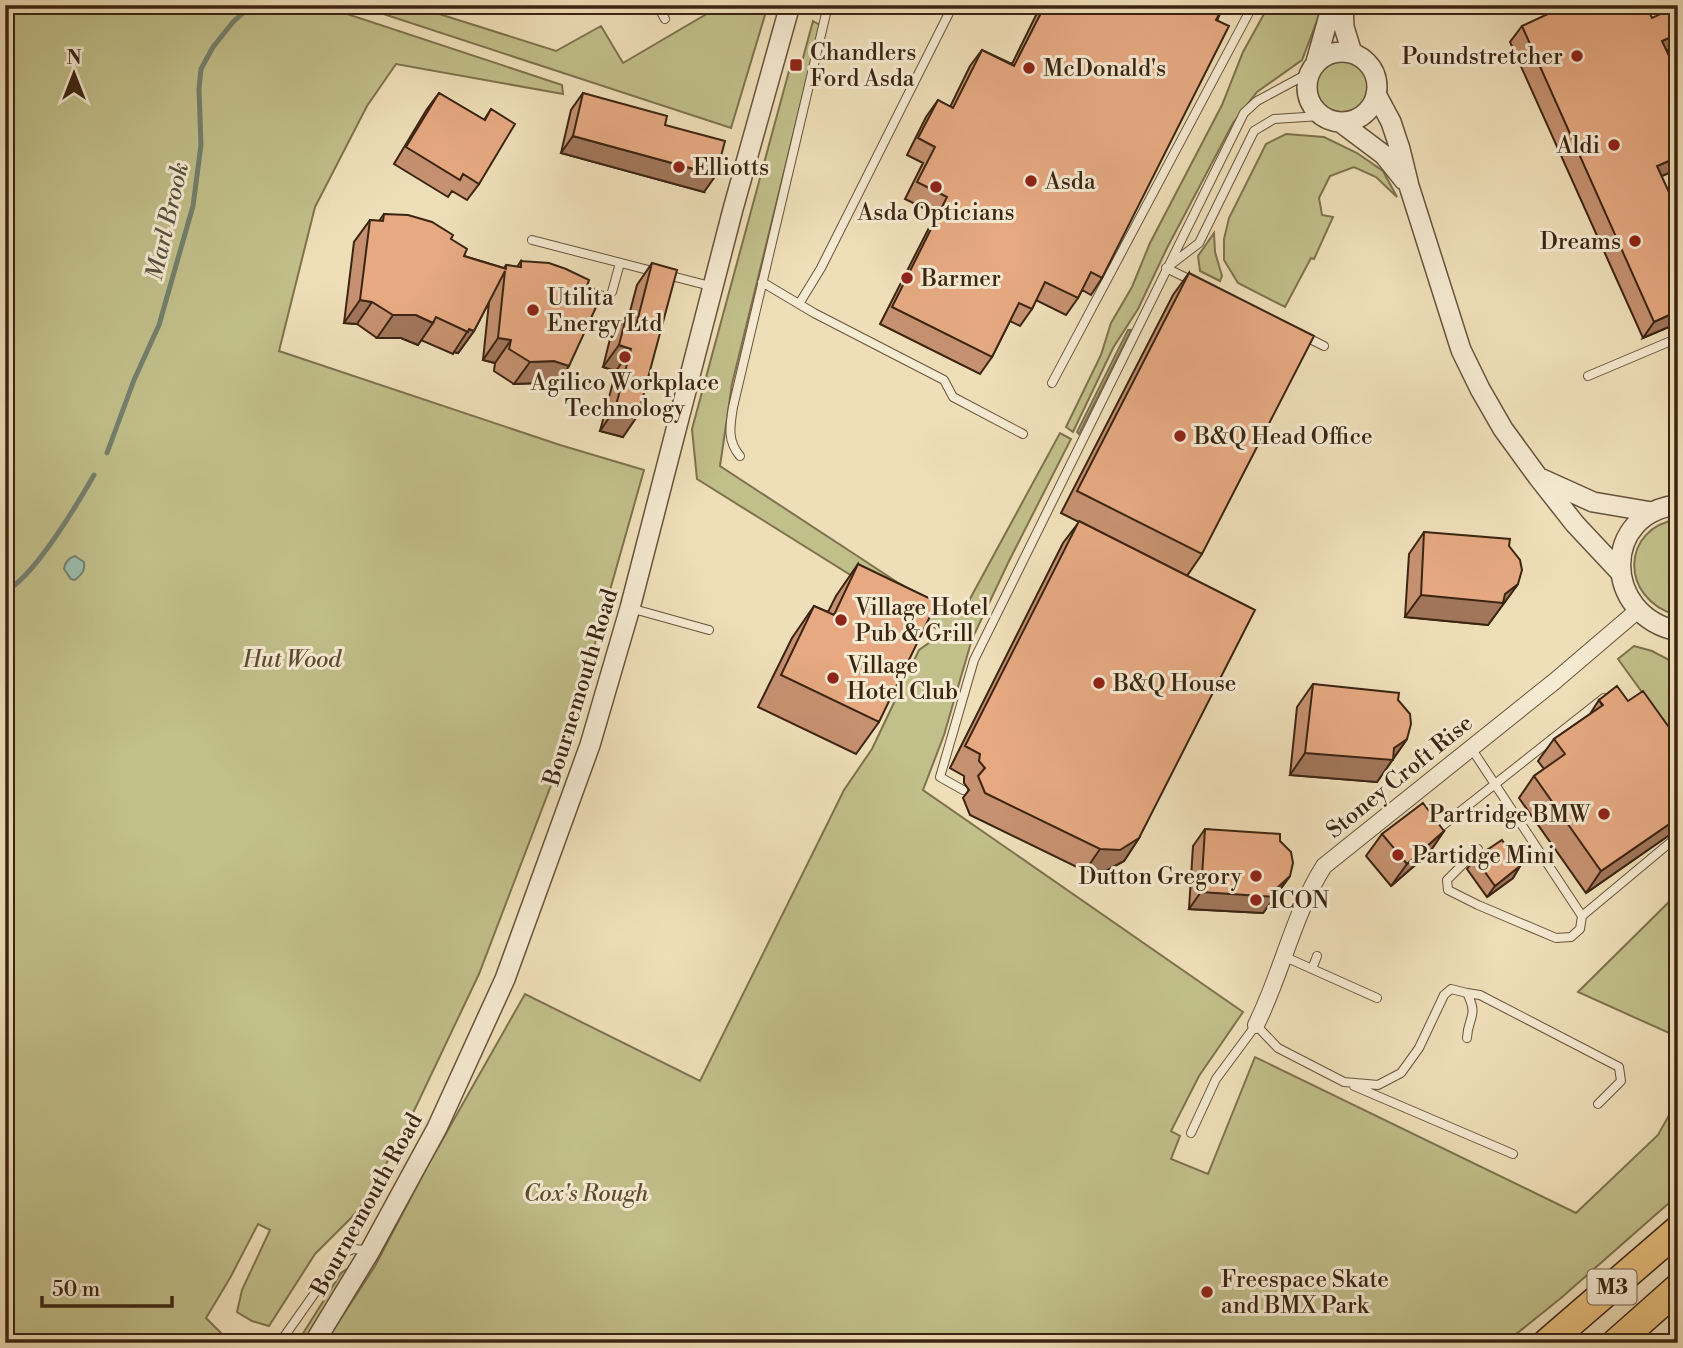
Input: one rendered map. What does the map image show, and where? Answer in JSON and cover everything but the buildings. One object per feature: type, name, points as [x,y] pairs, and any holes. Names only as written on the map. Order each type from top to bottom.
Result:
[{"type":"highway","name":"M3","points":[[1547,1343],[1678,1230]]},
{"type":"highway","name":"M3","points":[[1616,1343],[1678,1288]]},
{"type":"street","name":"Bournemouth Road","points":[[314,1343],[370,1251],[438,1128],[505,979],[590,746],[630,608],[733,209],[790,5]]},
{"type":"street","points":[[1332,5],[1306,85],[1307,96],[1312,107],[1321,116],[1340,122],[1384,155],[1409,186]]},
{"type":"street","points":[[1343,5],[1343,27],[1352,53]]},
{"type":"street","points":[[1312,68],[1332,52],[1352,53],[1369,64],[1377,84],[1372,106],[1352,121],[1340,122]]},
{"type":"street","points":[[1376,94],[1391,122],[1400,149],[1409,186],[1461,350],[1503,429],[1575,524],[1620,572]]},
{"type":"street","points":[[1538,477],[1593,502],[1669,506]]},
{"type":"street","points":[[1669,506],[1638,523],[1621,554],[1620,572],[1625,593],[1637,611],[1656,625],[1678,631]]},
{"type":"street","name":"Stoney Croft Rise","points":[[1256,1025],[1271,996],[1283,956],[1315,880],[1324,866],[1637,611]]},
{"type":"lane","points":[[657,5],[665,19]]},
{"type":"lane","points":[[740,456],[731,441],[730,427],[828,5]]},
{"type":"lane","points":[[799,304],[821,268],[953,5]]},
{"type":"lane","points":[[1052,383],[1253,5]]},
{"type":"lane","points":[[963,790],[940,777],[974,660],[1244,113],[1257,101],[1312,68]]},
{"type":"lane","points":[[1166,268],[1199,243],[1254,131],[1274,119],[1321,116]]},
{"type":"lane","points":[[532,240],[714,287]]},
{"type":"lane","points":[[612,292],[620,263]]},
{"type":"lane","points":[[1166,268],[1203,286]]},
{"type":"lane","points":[[762,282],[944,380],[953,397],[1023,434]]},
{"type":"lane","points":[[1300,334],[1324,346]]},
{"type":"lane","points":[[1588,376],[1678,338]]},
{"type":"lane","points":[[630,608],[709,630]]},
{"type":"lane","points":[[1431,835],[1608,695],[1618,693]]},
{"type":"lane","points":[[1471,748],[1582,916]]},
{"type":"lane","points":[[1478,849],[1447,880],[1448,890],[1556,938],[1571,937],[1580,929],[1582,916],[1678,836]]},
{"type":"lane","points":[[1283,956],[1377,998]]},
{"type":"lane","points":[[1312,969],[1317,957]]},
{"type":"lane","points":[[1345,1082],[1378,1085],[1401,1073],[1419,1048],[1444,995],[1451,989],[1480,995],[1619,1067],[1621,1081],[1598,1104]]},
{"type":"lane","points":[[1467,993],[1474,1016],[1467,1030],[1467,1038]]},
{"type":"lane","points":[[1191,1133],[1216,1079],[1256,1025],[1278,1048],[1345,1082],[1513,1154]]},
{"type":"lane","points":[[274,1343],[281,1341],[343,1253],[354,1249],[370,1251]]},
{"type":"green space","name":"Hut Wood","points":[[5,5],[320,5],[562,85],[563,94],[396,64],[367,106],[315,207],[279,351],[560,445],[644,470],[566,746],[479,974],[412,1115],[368,1198],[315,1254],[269,1326],[252,1321],[237,1312],[242,1290],[270,1230],[258,1224],[206,1318],[231,1343],[5,1343]]},
{"type":"green space","points":[[356,5],[411,5],[556,51],[601,26],[623,63],[722,5],[768,5],[731,128]]},
{"type":"green space","points":[[1269,5],[1323,5],[1302,60],[1257,92],[1233,123],[1138,309],[1113,348],[1073,432],[1066,427],[1101,355],[1111,323],[1132,287],[1150,243],[1222,105],[1243,52]]},
{"type":"green space","name":"Cox's Rough","points":[[813,21],[820,25],[732,384],[720,466],[897,582],[944,609],[965,608],[1060,433],[1071,439],[972,639],[944,735],[923,790],[1243,1012],[1199,1076],[1171,1131],[1180,1136],[1171,1159],[1208,1174],[1255,1057],[1576,1213],[1658,1135],[1678,1099],[1678,1195],[1561,1298],[1505,1343],[325,1343],[375,1266],[427,1167],[525,994],[700,1081],[844,790],[872,749],[919,650],[943,633],[697,479],[692,429],[789,71],[800,69]]},
{"type":"green space","points":[[1342,60],[1352,62],[1360,68],[1366,76],[1366,96],[1360,104],[1352,110],[1342,112],[1332,110],[1324,104],[1318,96],[1316,86],[1318,76],[1324,68],[1332,62]]},
{"type":"green space","points":[[1286,134],[1324,137],[1357,153],[1383,171],[1397,197],[1376,177],[1354,167],[1330,176],[1319,198],[1322,215],[1333,217],[1314,259],[1311,258],[1285,307],[1238,283],[1224,260],[1224,239],[1229,218],[1266,144]]},
{"type":"green space","points":[[1214,233],[1215,252],[1222,276],[1220,281],[1200,271],[1198,256]]},
{"type":"green space","points":[[1128,330],[1131,330],[1079,434],[1077,432]]},
{"type":"green space","points":[[1678,519],[1676,615],[1657,606],[1644,594],[1637,580],[1634,564],[1637,549],[1646,535],[1659,525]]},
{"type":"green space","points":[[1634,646],[1652,651],[1677,664],[1678,742],[1618,659]]},
{"type":"green space","points":[[1678,893],[1678,1037],[1578,992]]},
{"type":"green space","points":[[347,1269],[349,1273],[305,1343],[297,1343],[341,1273]]},
{"type":"shaded area","points":[[75,556],[84,562],[84,565],[75,580],[71,579],[64,569],[67,561]]},
{"type":"waterway","name":"Marl Brook","points":[[107,453],[134,380],[159,325],[193,206],[201,145],[201,69],[213,47],[233,22],[252,5]]},
{"type":"waterway","name":"Marl Brook","points":[[5,591],[16,584],[41,556],[94,475]]},
{"type":"place","name":"Poundstretcher","points":[[1577,56]]},
{"type":"place","name":"Chandlers Ford Asda","points":[[796,65]]},
{"type":"place","name":"McDonald's","points":[[1029,68]]},
{"type":"place","name":"Aldi","points":[[1614,145]]},
{"type":"place","name":"Elliotts","points":[[679,167]]},
{"type":"place","name":"Asda","points":[[1031,181]]},
{"type":"place","name":"Asda Opticians","points":[[936,187]]},
{"type":"place","name":"Dreams","points":[[1635,241]]},
{"type":"place","name":"Barmer","points":[[907,278]]},
{"type":"place","name":"Utilita Energy Ltd","points":[[533,310]]},
{"type":"place","name":"Agilico Workplace Technology","points":[[625,357]]},
{"type":"place","name":"B&Q Head Office","points":[[1180,436]]},
{"type":"place","name":"Village Hotel Pub & Grill","points":[[841,620]]},
{"type":"place","name":"Village Hotel Club","points":[[833,678]]},
{"type":"place","name":"B&Q House","points":[[1099,683]]},
{"type":"place","name":"Partridge BMW","points":[[1604,814]]},
{"type":"place","name":"Partidge Mini","points":[[1398,855]]},
{"type":"place","name":"Dutton Gregory","points":[[1256,876]]},
{"type":"place","name":"ICON","points":[[1256,900]]},
{"type":"place","name":"Freespace Skate and BMX Park","points":[[1207,1292]]}]
